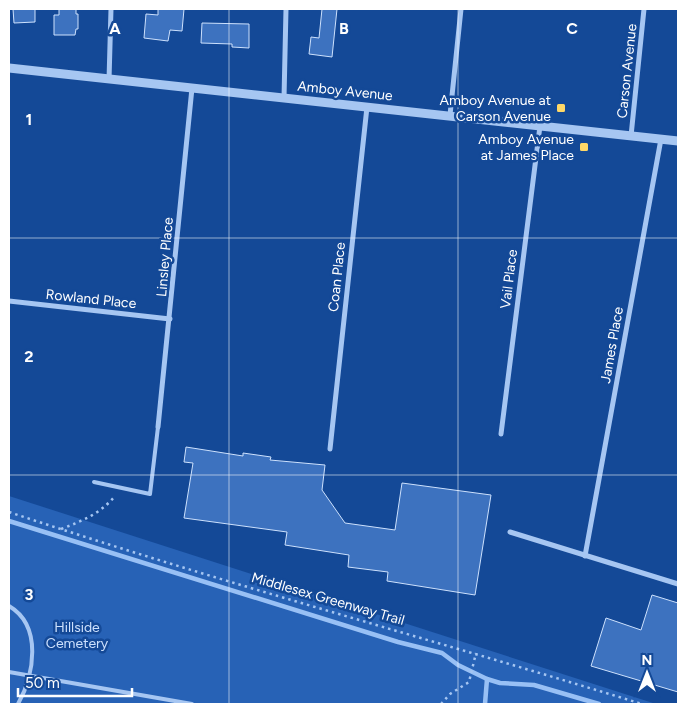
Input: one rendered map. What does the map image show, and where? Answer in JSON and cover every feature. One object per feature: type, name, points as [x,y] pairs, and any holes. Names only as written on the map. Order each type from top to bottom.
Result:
[{"type":"street","points":[[109,80],[111,9]]},
{"type":"street","points":[[284,99],[286,9]]},
{"type":"street","points":[[450,115],[461,9]]},
{"type":"street","name":"Carson Avenue","points":[[632,136],[644,9]]},
{"type":"street","name":"Amboy Avenue","points":[[9,68],[678,141]]},
{"type":"street","name":"Linsley Place","points":[[158,427],[192,88]]},
{"type":"street","name":"Coan Place","points":[[330,449],[367,107]]},
{"type":"street","name":"Vail Place","points":[[501,434],[540,126]]},
{"type":"street","name":"James Place","points":[[585,556],[661,139]]},
{"type":"street","name":"Rowland Place","points":[[9,301],[170,319]]},
{"type":"street","points":[[510,532],[678,584]]},
{"type":"lane","points":[[94,482],[150,494],[158,427]]},
{"type":"lane","points":[[9,606],[25,620],[31,632],[33,643],[29,676],[18,704]]},
{"type":"lane","points":[[9,672],[192,704]]},
{"type":"lane","points":[[157,704],[158,699]]},
{"type":"path","points":[[59,529],[90,518],[107,506],[123,488]]},
{"type":"path","name":"Middlesex Greenway Trail","points":[[9,512],[59,529],[642,704]]},
{"type":"path","points":[[441,704],[450,694],[469,682],[476,653]]},
{"type":"green space","name":"Hillside Cemetery","points":[[9,496],[656,704],[9,704]]},
{"type":"building","points":[[13,9],[35,9],[35,22],[14,23]]},
{"type":"building","points":[[59,9],[76,9],[78,29],[76,29],[75,35],[54,35],[54,15],[59,15]]},
{"type":"building","points":[[158,9],[184,9],[182,31],[170,30],[168,41],[144,38],[146,14],[158,15]]},
{"type":"building","points":[[322,9],[337,9],[332,57],[309,54],[311,37],[319,38]]},
{"type":"building","points":[[202,23],[249,24],[249,48],[232,47],[232,44],[201,43]]},
{"type":"building","points":[[186,447],[243,456],[243,453],[271,457],[270,460],[325,465],[322,490],[345,523],[395,530],[402,483],[491,495],[475,595],[387,581],[388,572],[348,567],[349,555],[285,545],[287,532],[184,518],[193,463],[184,462]]},
{"type":"building","points":[[652,595],[678,603],[678,692],[591,666],[606,618],[641,630]]},
{"type":"waterway","points":[[9,521],[398,642],[442,653],[458,665],[487,679],[500,683],[534,685],[599,704]]},
{"type":"waterway","points":[[485,704],[487,679]]},
{"type":"place","name":"Amboy Avenue at Carson Avenue","points":[[561,108]]},
{"type":"place","name":"Amboy Avenue at James Place","points":[[584,147]]}]
